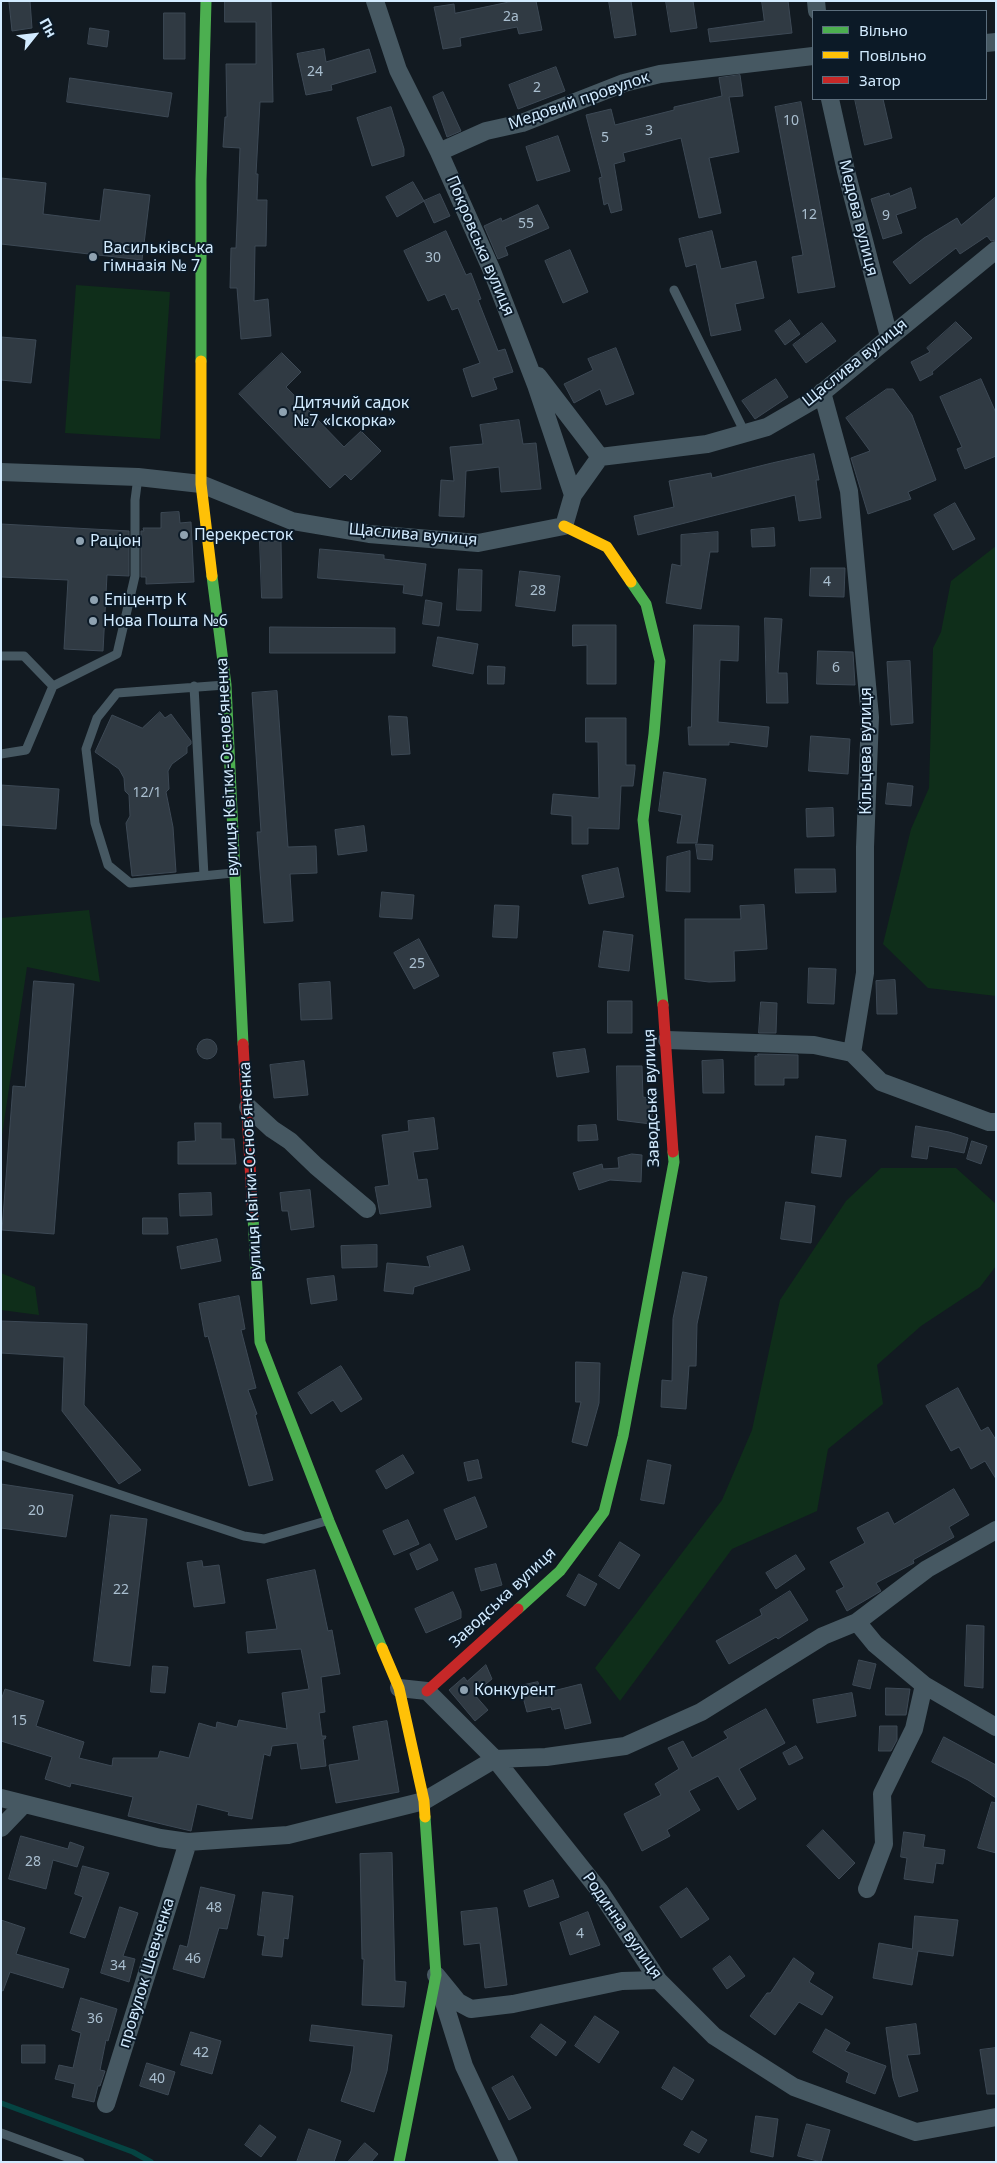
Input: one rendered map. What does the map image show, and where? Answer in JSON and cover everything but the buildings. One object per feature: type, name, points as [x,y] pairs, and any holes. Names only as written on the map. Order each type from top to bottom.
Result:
[{"type":"street","name":"вулиця Квітки-Основʼяненка","points":[[206,1],[200,190],[201,484],[226,685],[234,873],[260,1342],[329,1521],[399,1688],[424,1801],[436,1975],[464,2066],[509,2162]]},
{"type":"street","name":"Покровська вулиця","points":[[375,1],[398,70],[439,152],[492,271],[528,364],[573,495]]},
{"type":"street","name":"Медовий провулок","points":[[439,152],[486,131],[522,123],[624,83],[651,76],[812,56]]},
{"type":"street","name":"Медова вулиця","points":[[830,100],[850,189],[889,337]]},
{"type":"street","name":"Щаслива вулиця","points":[[600,457],[707,444],[767,427],[812,401],[996,250]]},
{"type":"street","points":[[528,364],[600,457],[573,495],[564,526]]},
{"type":"street","name":"Кільцева вулиця","points":[[822,392],[850,491],[870,717],[865,847],[865,973],[852,1053]]},
{"type":"street","name":"Щаслива вулиця","points":[[1,472],[138,477],[201,484],[292,521],[369,534],[478,543],[564,526]]},
{"type":"street","name":"Заводська вулиця","points":[[427,1691],[560,1572],[604,1512],[624,1426],[657,1261],[674,1162],[667,1040],[643,820],[660,661],[646,604],[608,547],[564,526]]},
{"type":"street","points":[[667,1040],[814,1045],[852,1053],[881,1082],[989,1122],[996,1122]]},
{"type":"street","points":[[248,1107],[368,1209]]},
{"type":"street","points":[[1,1798],[160,1838],[188,1842],[288,1835],[424,1801],[495,1759],[546,1757],[625,1746],[701,1712],[823,1636],[857,1622],[928,1569],[996,1530]]},
{"type":"street","points":[[857,1622],[875,1644],[924,1685],[996,1727]]},
{"type":"street","points":[[867,1889],[884,1844],[882,1794],[914,1729],[924,1685]]},
{"type":"street","points":[[399,1688],[427,1691]]},
{"type":"street","name":"Родинна вулиця","points":[[427,1691],[495,1759],[599,1890],[658,1980],[714,2036],[794,2086],[916,2132],[996,2116]]},
{"type":"street","points":[[2,1829],[24,1804]]},
{"type":"street","name":"провулок Шевченка","points":[[106,2104],[188,1842]]},
{"type":"street","name":"вулиця Квітки-Основʼяненка","points":[[399,2162],[436,1975]]},
{"type":"street","points":[[436,1975],[458,2002],[471,2009],[513,2004],[622,1981],[658,1980]]},
{"type":"lane","points":[[674,290],[745,433]]},
{"type":"lane","points":[[1,754],[26,750],[53,686],[117,654],[135,576],[135,500],[138,477]]},
{"type":"lane","points":[[1,656],[24,656],[53,686]]},
{"type":"lane","points":[[226,685],[117,693],[97,718],[86,748],[95,823],[108,865],[130,884],[234,873]]},
{"type":"lane","points":[[194,686],[204,876]]},
{"type":"lane","points":[[1,1456],[244,1536],[264,1539],[329,1521]]},
{"type":"lane","points":[[1,2133],[80,2162]]},
{"type":"green space","points":[[76,285],[170,292],[160,439],[65,433]]},
{"type":"green space","points":[[996,546],[996,996],[928,988],[883,944],[911,829],[929,788],[933,648],[941,632],[951,581]]},
{"type":"green space","points":[[89,910],[100,982],[27,967],[1,1142],[1,918]]},
{"type":"green space","points":[[881,1168],[956,1168],[996,1204],[996,1266],[980,1287],[921,1326],[877,1365],[883,1404],[828,1449],[817,1511],[732,1549],[620,1701],[595,1668],[722,1500],[752,1430],[780,1300],[846,1201]]},
{"type":"green space","points":[[1,1273],[35,1287],[39,1315],[1,1310]]},
{"type":"waterway","points":[[1,2103],[133,2152],[151,2162]]},
{"type":"traffic: fast","points":[[201,361],[201,180],[206,1]]},
{"type":"traffic: fast","points":[[212,576],[226,685],[243,1044]]},
{"type":"traffic: fast","points":[[631,582],[646,604],[660,661],[654,734],[643,820],[663,1005]]},
{"type":"traffic: fast","points":[[518,1609],[560,1571],[604,1512],[623,1436],[674,1162],[673,1152]]},
{"type":"traffic: fast","points":[[253,1217],[260,1342],[329,1521],[382,1648]]},
{"type":"traffic: fast","points":[[399,2162],[436,1975],[425,1817]]},
{"type":"traffic: slow","points":[[201,361],[201,484],[212,576]]},
{"type":"traffic: slow","points":[[564,526],[607,547],[631,582]]},
{"type":"traffic: slow","points":[[382,1648],[399,1688],[424,1801],[425,1817]]},
{"type":"traffic: jam","points":[[663,1005],[673,1152]]},
{"type":"traffic: jam","points":[[243,1044],[253,1217]]},
{"type":"traffic: jam","points":[[427,1691],[518,1609]]},
{"type":"place","name":"Васильківська гімназія № 7","points":[[93,257]]},
{"type":"place","name":"Дитячий садок №7 «Іскорка»","points":[[283,412]]},
{"type":"place","name":"Перекресток","points":[[184,535]]},
{"type":"place","name":"Раціон","points":[[80,541]]},
{"type":"place","name":"Епіцентр К","points":[[94,600]]},
{"type":"place","name":"Нова Пошта №6","points":[[93,621]]},
{"type":"place","name":"Конкурент","points":[[464,1690]]}]
